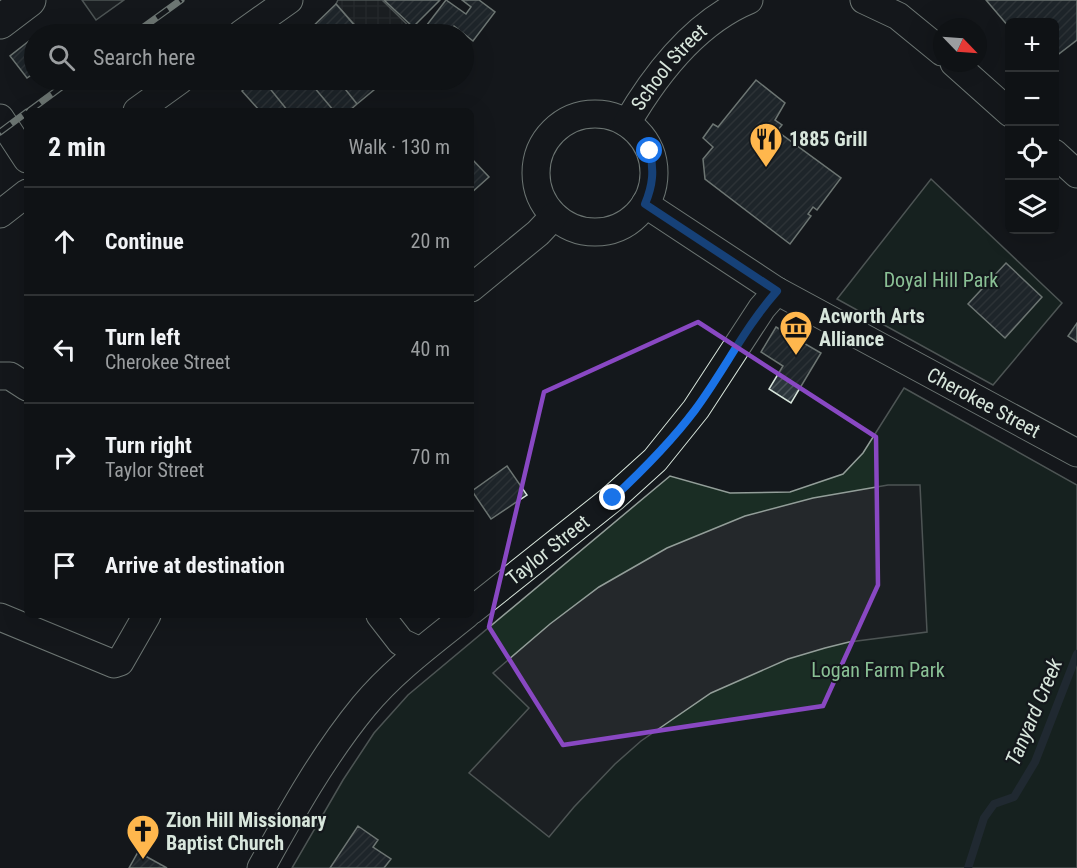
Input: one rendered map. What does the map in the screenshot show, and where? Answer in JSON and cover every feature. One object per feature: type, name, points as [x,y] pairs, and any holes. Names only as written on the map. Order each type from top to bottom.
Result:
[{"type":"main road","points":[[0,22],[28,0]]},
{"type":"street","points":[[255,24],[289,0]]},
{"type":"street","name":"School Street","points":[[627,123],[654,81],[699,32],[720,14],[749,0]]},
{"type":"street","points":[[864,0],[898,16],[933,45]]},
{"type":"street","points":[[964,72],[1005,109]]},
{"type":"street","points":[[141,108],[166,90]]},
{"type":"street","points":[[588,114],[608,115],[627,123],[640,135],[650,151],[654,169],[652,187],[645,204],[634,217],[619,227],[603,232],[577,229],[554,216],[542,202],[537,184],[536,166],[541,148],[552,131],[569,120],[588,114]]},
{"type":"street","points":[[0,118],[24,154]]},
{"type":"street","points":[[1059,158],[1077,174]]},
{"type":"street","points":[[0,214],[24,195]]},
{"type":"street","name":"Cherokee Street","points":[[645,204],[777,291],[1077,453]]},
{"type":"street","points":[[474,286],[538,233],[554,216]]},
{"type":"street","name":"Taylor Street","points":[[474,609],[613,498],[654,460],[696,409],[762,308],[777,291]]},
{"type":"street","points":[[0,376],[10,375],[24,385]]},
{"type":"street","points":[[0,617],[114,664],[120,662],[145,618]]},
{"type":"street","points":[[382,618],[401,642],[420,651]]},
{"type":"street","points":[[406,618],[416,631],[420,651]]},
{"type":"street","points":[[261,868],[328,753],[365,705],[420,651],[462,618]]},
{"type":"highlighted area","points":[[698,322],[876,437],[878,585],[823,706],[563,745],[489,627],[544,392]]},
{"type":"green space","name":"Doyal Hill Park","points":[[931,179],[1062,303],[993,385],[837,299]]},
{"type":"green space","name":"Logan Farm Park","points":[[904,388],[1077,485],[1077,868],[292,868],[343,780],[374,733],[408,695],[670,476],[730,493],[790,492],[843,474],[863,453]]},
{"type":"shaded area","points":[[82,0],[124,0],[96,20]]},
{"type":"shaded area","points":[[338,0],[382,0],[407,24],[354,24],[336,4]]},
{"type":"shaded area","points":[[888,485],[920,485],[927,632],[849,642],[825,648],[788,659],[711,693],[641,741],[615,764],[549,837],[469,773],[529,708],[493,673],[550,624],[599,587],[667,548],[745,516],[813,498]]},
{"type":"building","points":[[384,0],[440,0],[416,24],[410,24]]},
{"type":"building","points":[[446,0],[466,14],[471,7],[462,0],[479,0],[495,12],[474,40],[474,24],[428,24]]},
{"type":"building","points":[[986,0],[1077,0],[1077,40],[1059,54],[1059,18],[1005,18],[1005,22]]},
{"type":"building","points":[[336,4],[353,24],[315,24]]},
{"type":"building","points":[[24,45],[24,74],[10,56]]},
{"type":"building","name":"1885 Grill","points":[[756,80],[785,103],[775,120],[782,125],[777,131],[841,178],[817,210],[813,207],[808,214],[811,216],[790,244],[705,179],[703,159],[713,147],[703,138],[713,124],[718,127]]},
{"type":"building","points":[[271,90],[286,108],[257,108],[242,91]]},
{"type":"building","points":[[271,90],[316,90],[331,108],[286,108]]},
{"type":"building","points":[[316,90],[346,90],[357,104],[352,108],[331,108]]},
{"type":"building","points":[[346,90],[374,90],[357,104]]},
{"type":"building","points":[[474,161],[489,177],[474,190]]},
{"type":"building","points":[[1006,263],[1042,297],[1005,338],[968,304]]},
{"type":"building","points":[[1077,323],[1077,342],[1068,336]]},
{"type":"building","points":[[776,327],[821,353],[791,403],[769,389],[783,366],[761,352]]},
{"type":"building","points":[[507,466],[527,495],[491,519],[474,494],[474,490]]},
{"type":"building","points":[[358,826],[378,840],[373,847],[391,859],[384,868],[330,868]]},
{"type":"building","name":"Zion Hill Missionary Baptist Church","points":[[138,852],[167,868],[129,868]]},
{"type":"waterway","name":"Tanyard Creek","points":[[968,868],[984,818],[994,804],[1014,797],[1035,762],[1077,654]]},
{"type":"railway","points":[[148,24],[181,0]]},
{"type":"railway","points":[[33,108],[57,90]]},
{"type":"railway","points":[[0,132],[24,114]]},
{"type":"place","name":"1885 Grill","points":[[766,168]]},
{"type":"place","name":"Acworth Arts Alliance","points":[[796,356]]},
{"type":"place","name":"Zion Hill Missionary Baptist Church","points":[[143,860]]},
{"type":"route","points":[[613,498],[654,460],[696,409],[762,308],[777,291],[645,204],[652,187],[654,169],[650,151]]}]
